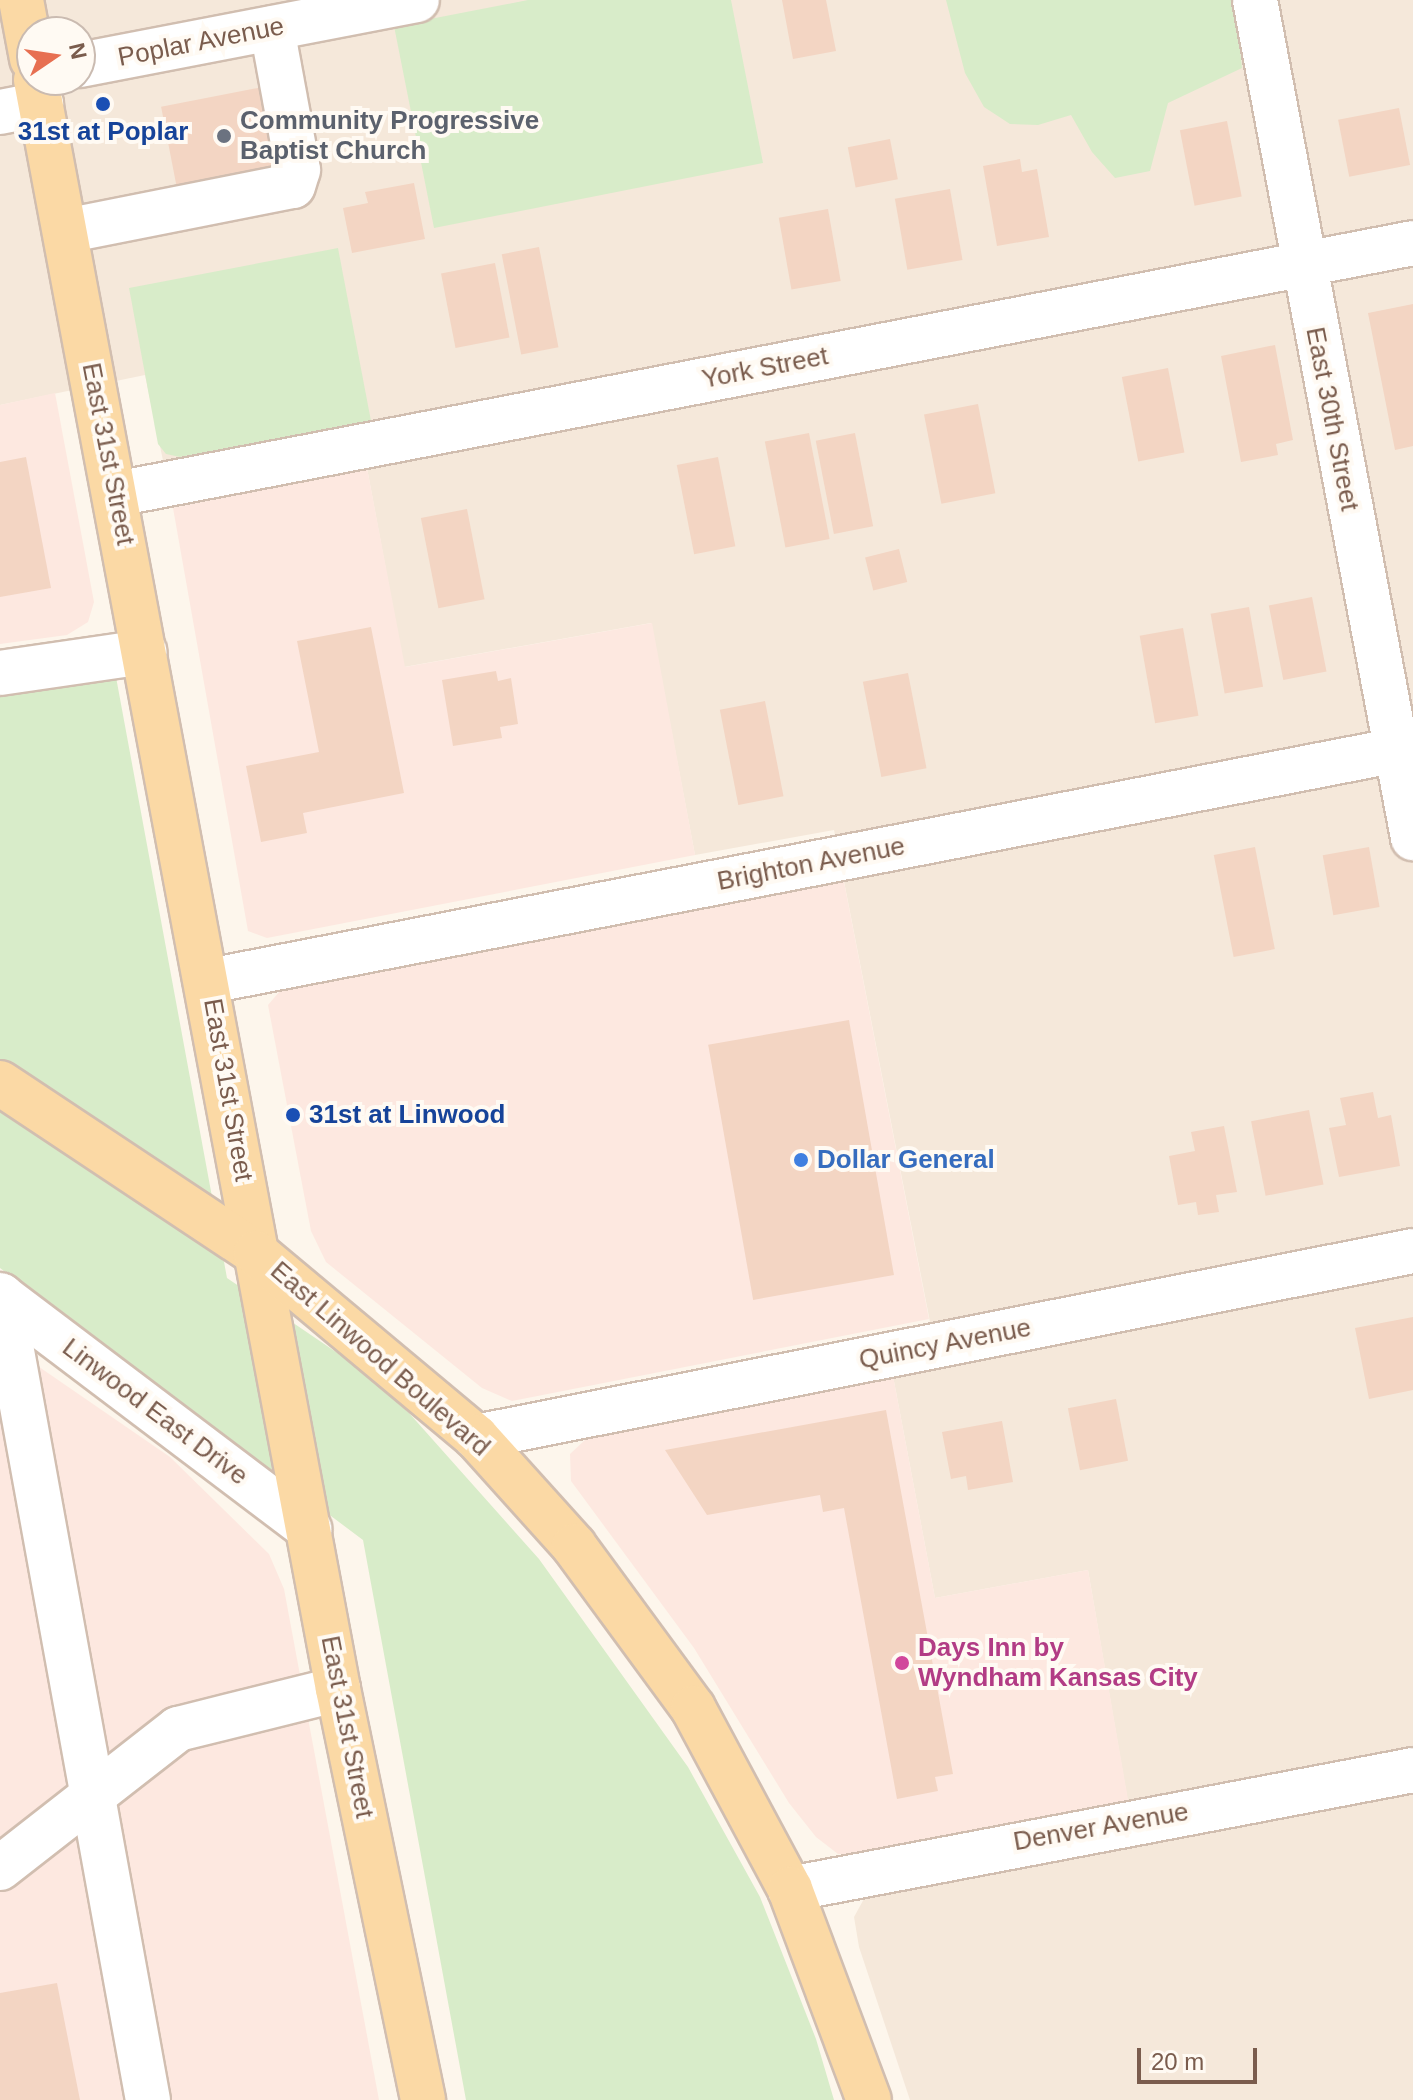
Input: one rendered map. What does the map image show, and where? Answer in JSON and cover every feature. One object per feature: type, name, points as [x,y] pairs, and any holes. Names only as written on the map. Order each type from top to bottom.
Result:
[{"type":"main road","name":"East 31st Street","points":[[26,99],[65,231],[209,981],[256,1253],[338,1689],[423,2100]]},
{"type":"main road","name":"East Linwood Boulevard","points":[[0,1083],[256,1253],[476,1437],[574,1546],[693,1708],[790,1889],[869,2100]]},
{"type":"street","name":"Poplar Avenue","points":[[96,62],[417,0]]},
{"type":"street","name":"East 30th Street","points":[[1255,0],[1303,264],[1404,749],[1413,838]]},
{"type":"street","points":[[65,231],[293,186],[298,170],[272,28]]},
{"type":"street","name":"York Street","points":[[116,494],[1413,243]]},
{"type":"street","points":[[0,673],[144,652]]},
{"type":"street","name":"Brighton Avenue","points":[[209,981],[1404,749]]},
{"type":"street","name":"Quincy Avenue","points":[[476,1437],[1413,1251]]},
{"type":"street","points":[[1,1296],[148,2100]]},
{"type":"street","name":"Linwood East Drive","points":[[1,1296],[309,1529]]},
{"type":"street","points":[[0,1868],[178,1729],[338,1689]]},
{"type":"street","name":"Denver Avenue","points":[[790,1889],[1413,1770]]},
{"type":"shaded area","points":[[0,0],[1413,0],[1413,2100],[910,2100],[859,1947],[854,1917],[865,1897],[893,1886],[1135,1843],[1088,1570],[935,1598],[893,1376],[939,1368],[834,830],[695,855],[651,623],[404,667],[367,468],[173,508],[145,375],[0,405]]},
{"type":"shaded area","points":[[55,393],[94,602],[88,622],[67,635],[0,644],[0,405]]},
{"type":"shaded area","points":[[367,468],[405,667],[652,623],[695,855],[267,938],[248,931],[173,508]]},
{"type":"shaded area","points":[[844,882],[929,1319],[512,1401],[482,1388],[326,1262],[311,1231],[268,1005],[280,991]]},
{"type":"shaded area","points":[[0,1340],[170,1457],[269,1554],[284,1589],[379,2100],[0,2100]]},
{"type":"shaded area","points":[[893,1376],[935,1598],[1088,1570],[1129,1805],[866,1854],[838,1854],[816,1837],[789,1803],[694,1648],[571,1481],[570,1454],[586,1439]]},
{"type":"green space","points":[[528,0],[731,0],[763,163],[434,228],[394,26]]},
{"type":"green space","points":[[946,0],[1235,0],[1242,68],[1168,103],[1150,171],[1115,178],[1092,152],[1071,115],[1038,125],[1010,124],[984,107],[965,73]]},
{"type":"green space","points":[[338,248],[371,421],[180,457],[166,454],[158,444],[129,288]]},
{"type":"green space","points":[[116,677],[227,1278],[358,1367],[409,1413],[539,1559],[688,1767],[760,1897],[816,2039],[834,2100],[466,2100],[363,1540],[0,1268],[0,693]]},
{"type":"building","points":[[782,0],[826,0],[836,51],[793,59]]},
{"type":"building","name":"Community Progressive Baptist Church","points":[[273,85],[288,165],[177,186],[161,107]]},
{"type":"building","points":[[1399,108],[1410,165],[1349,177],[1338,120]]},
{"type":"building","points":[[1227,121],[1242,197],[1195,206],[1180,130]]},
{"type":"building","points":[[890,139],[898,179],[856,187],[848,147]]},
{"type":"building","points":[[1020,159],[1022,172],[1037,169],[1049,237],[997,246],[983,166]]},
{"type":"building","points":[[414,183],[425,239],[352,253],[343,208],[368,203],[365,192]]},
{"type":"building","points":[[950,189],[963,260],[907,270],[895,199]]},
{"type":"building","points":[[828,209],[841,281],[791,290],[779,218]]},
{"type":"building","points":[[539,247],[558,347],[521,354],[502,254]]},
{"type":"building","points":[[495,263],[510,338],[456,348],[441,273]]},
{"type":"building","points":[[1413,304],[1413,446],[1395,450],[1368,313]]},
{"type":"building","points":[[1275,345],[1293,440],[1276,444],[1278,455],[1241,462],[1221,356]]},
{"type":"building","points":[[1168,368],[1184,452],[1138,461],[1122,377]]},
{"type":"building","points":[[978,404],[995,493],[941,504],[924,414]]},
{"type":"building","points":[[809,433],[830,539],[785,548],[765,442]]},
{"type":"building","points":[[855,433],[873,526],[834,534],[816,441]]},
{"type":"building","points":[[26,457],[51,588],[0,597],[0,462]]},
{"type":"building","points":[[718,457],[735,546],[694,554],[677,465]]},
{"type":"building","points":[[467,509],[485,599],[438,608],[421,518]]},
{"type":"building","points":[[899,549],[907,582],[873,590],[865,557]]},
{"type":"building","points":[[1312,597],[1327,672],[1283,680],[1269,605]]},
{"type":"building","points":[[1249,607],[1263,687],[1225,694],[1211,614]]},
{"type":"building","points":[[371,627],[404,793],[303,813],[307,833],[261,842],[246,766],[319,752],[297,641]]},
{"type":"building","points":[[1183,628],[1198,716],[1155,723],[1140,636]]},
{"type":"building","points":[[496,671],[498,681],[511,678],[518,724],[500,727],[502,738],[453,746],[442,680]]},
{"type":"building","points":[[908,673],[927,768],[881,777],[863,682]]},
{"type":"building","points":[[765,701],[784,796],[738,805],[720,710]]},
{"type":"building","points":[[1255,847],[1275,949],[1234,957],[1214,855]]},
{"type":"building","points":[[1369,847],[1380,907],[1333,915],[1323,855]]},
{"type":"building","name":"Dollar General","points":[[849,1020],[894,1275],[753,1300],[708,1045]]},
{"type":"building","points":[[1373,1092],[1378,1118],[1391,1115],[1400,1166],[1339,1177],[1329,1128],[1346,1125],[1340,1098]]},
{"type":"building","points":[[1309,1110],[1324,1185],[1266,1196],[1251,1121]]},
{"type":"building","points":[[1224,1126],[1237,1192],[1216,1195],[1219,1212],[1198,1215],[1196,1202],[1178,1205],[1169,1156],[1195,1151],[1191,1132]]},
{"type":"building","points":[[1413,1317],[1413,1390],[1369,1399],[1355,1328]]},
{"type":"building","points":[[1116,1399],[1128,1461],[1080,1470],[1068,1408]]},
{"type":"building","name":"Days Inn by Wyndham Kansas City","points":[[886,1410],[953,1774],[935,1777],[938,1791],[897,1799],[844,1508],[823,1512],[820,1495],[707,1515],[665,1450]]},
{"type":"building","points":[[1002,1421],[1013,1482],[968,1490],[966,1476],[951,1479],[942,1432]]},
{"type":"building","points":[[57,1983],[80,2100],[0,2100],[0,1993]]},
{"type":"place","name":"31st at Poplar","points":[[103,104]]},
{"type":"place","name":"Community Progressive Baptist Church","points":[[224,136]]},
{"type":"place","name":"31st at Linwood","points":[[293,1115]]},
{"type":"place","name":"Dollar General","points":[[801,1160]]},
{"type":"place","name":"Days Inn by Wyndham Kansas City","points":[[902,1663]]}]
